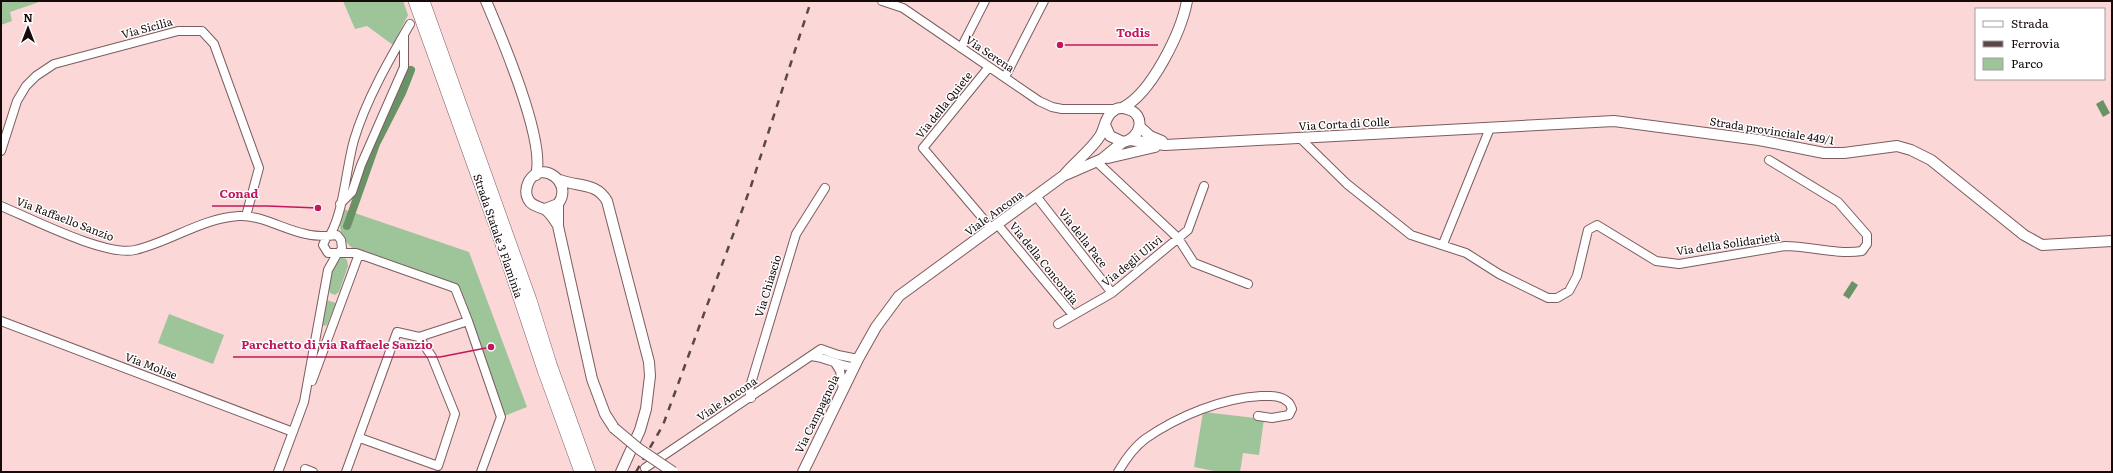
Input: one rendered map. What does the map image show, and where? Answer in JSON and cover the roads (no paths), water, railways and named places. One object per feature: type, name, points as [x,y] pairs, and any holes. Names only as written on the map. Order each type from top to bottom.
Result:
[{"type":"highway","name":"Strada Statale 3 Flaminia","points":[[414,1],[499,238],[580,472]]},
{"type":"highway","name":"Strada Statale 3 Flaminia","points":[[424,1],[531,300],[551,364],[590,472]]},
{"type":"main road","points":[[486,1],[514,71],[538,154],[539,166],[536,175],[528,184],[527,195],[533,205],[545,209],[558,226]]},
{"type":"main road","points":[[1140,94],[1137,115],[1140,127],[1135,137],[1127,141],[1118,142],[1110,136],[1106,125],[1109,114],[1132,103],[1140,94],[1174,42],[1180,28],[1187,1]]},
{"type":"main road","points":[[1119,109],[1133,111],[1137,115]]},
{"type":"main road","name":"Strada provinciale 449/1","points":[[1516,126],[1624,122],[1759,140],[1834,154],[1851,153],[1890,146],[1903,147],[1931,160],[2024,234],[2042,245],[2112,241]]},
{"type":"main road","name":"Viale Ancona","points":[[899,296],[1063,176],[1099,138],[1106,125]]},
{"type":"main road","name":"Via Corta di Colle","points":[[1127,141],[1169,145],[1516,126]]},
{"type":"main road","name":"Via Corta di Colle","points":[[1140,127],[1150,136],[1169,145]]},
{"type":"main road","name":"Viale Ancona","points":[[1096,162],[1127,141]]},
{"type":"main road","name":"Viale Ancona","points":[[1063,176],[1096,162],[1126,152],[1169,145]]},
{"type":"main road","points":[[538,154],[551,174]]},
{"type":"main road","points":[[536,175],[546,172],[560,180],[578,185],[592,186],[598,190],[607,201],[649,362],[649,392],[646,409],[640,430],[621,472]]},
{"type":"main road","points":[[560,180],[563,191],[560,200],[558,226],[592,379],[605,414],[614,428],[639,449],[673,472]]},
{"type":"main road","points":[[545,209],[560,200],[578,185]]},
{"type":"main road","name":"Via Campagnola","points":[[803,472],[855,363],[876,327],[899,296]]},
{"type":"street","name":"Via Serena","points":[[882,1],[903,8],[1039,101],[1052,107],[1062,109],[1119,109]]},
{"type":"street","points":[[961,48],[985,1]]},
{"type":"street","points":[[1005,77],[1044,1]]},
{"type":"street","points":[[328,270],[323,242],[337,219],[355,138],[375,89],[410,24]]},
{"type":"street","name":"Via Sicilia","points":[[1,151],[17,101],[26,86],[36,76],[54,64],[178,31],[202,31],[214,44],[259,168],[246,216]]},
{"type":"street","points":[[340,204],[352,192],[361,164],[404,67],[404,35]]},
{"type":"street","name":"Via della Quiete","points":[[989,67],[923,148],[995,227]]},
{"type":"street","points":[[1090,108],[1101,114],[1106,125]]},
{"type":"street","points":[[1443,244],[1490,128]]},
{"type":"street","name":"Via della Solidarietà","points":[[1300,138],[1347,184],[1411,234],[1466,253],[1499,274],[1548,298],[1557,298],[1569,291],[1577,276],[1588,230],[1597,225],[1656,261],[1678,264],[1785,246],[1802,246],[1850,253],[1862,251],[1867,244],[1867,235],[1838,202],[1769,160]]},
{"type":"street","points":[[1082,155],[1084,162],[1096,162]]},
{"type":"street","name":"Via degli Ulivi","points":[[1096,162],[1178,238],[1194,262],[1248,284]]},
{"type":"street","name":"Via degli Ulivi","points":[[1058,324],[1112,293],[1188,230],[1204,186]]},
{"type":"street","name":"Via Chiascio","points":[[752,398],[749,390],[796,234],[825,188]]},
{"type":"street","name":"Via della Pace","points":[[1036,196],[1112,293]]},
{"type":"street","name":"Via Raffaello Sanzio","points":[[1,206],[105,248],[123,252],[137,250],[223,219],[246,216],[306,234],[328,236]]},
{"type":"street","points":[[304,402],[328,270],[342,248],[337,219]]},
{"type":"street","name":"Via della Concordia","points":[[995,227],[1073,315]]},
{"type":"street","name":"Via Raffaello Sanzio","points":[[306,234],[324,250]]},
{"type":"street","points":[[328,236],[341,240],[357,254]]},
{"type":"street","points":[[324,250],[331,254],[357,254],[455,288],[501,417],[481,472]]},
{"type":"street","points":[[278,472],[357,254]]},
{"type":"street","name":"Via Molise","points":[[1,321],[293,432]]},
{"type":"street","points":[[346,472],[360,438],[397,332],[419,338],[468,321]]},
{"type":"street","points":[[360,438],[438,466],[455,414],[432,357],[419,338]]},
{"type":"street","name":"Viale Ancona","points":[[645,468],[752,398],[821,349],[855,363]]},
{"type":"street","name":"Via Campagnola","points":[[811,356],[825,357],[835,362],[855,363]]},
{"type":"street","points":[[835,362],[840,371],[843,389]]},
{"type":"street","points":[[1118,472],[1126,459],[1145,439],[1215,404],[1231,399],[1269,396],[1280,397],[1288,402],[1292,410],[1289,415],[1282,417],[1258,416]]},
{"type":"waterway","points":[[347,226],[376,144],[402,93],[411,70]]},
{"type":"railway","points":[[636,472],[663,425],[751,186],[811,1]]},
{"type":"place","name":"Todis","points":[[1060,45]]},
{"type":"place","name":"Conad","points":[[318,208]]},
{"type":"place","name":"Parchetto di via Raffaele Sanzio","points":[[491,347]]}]
